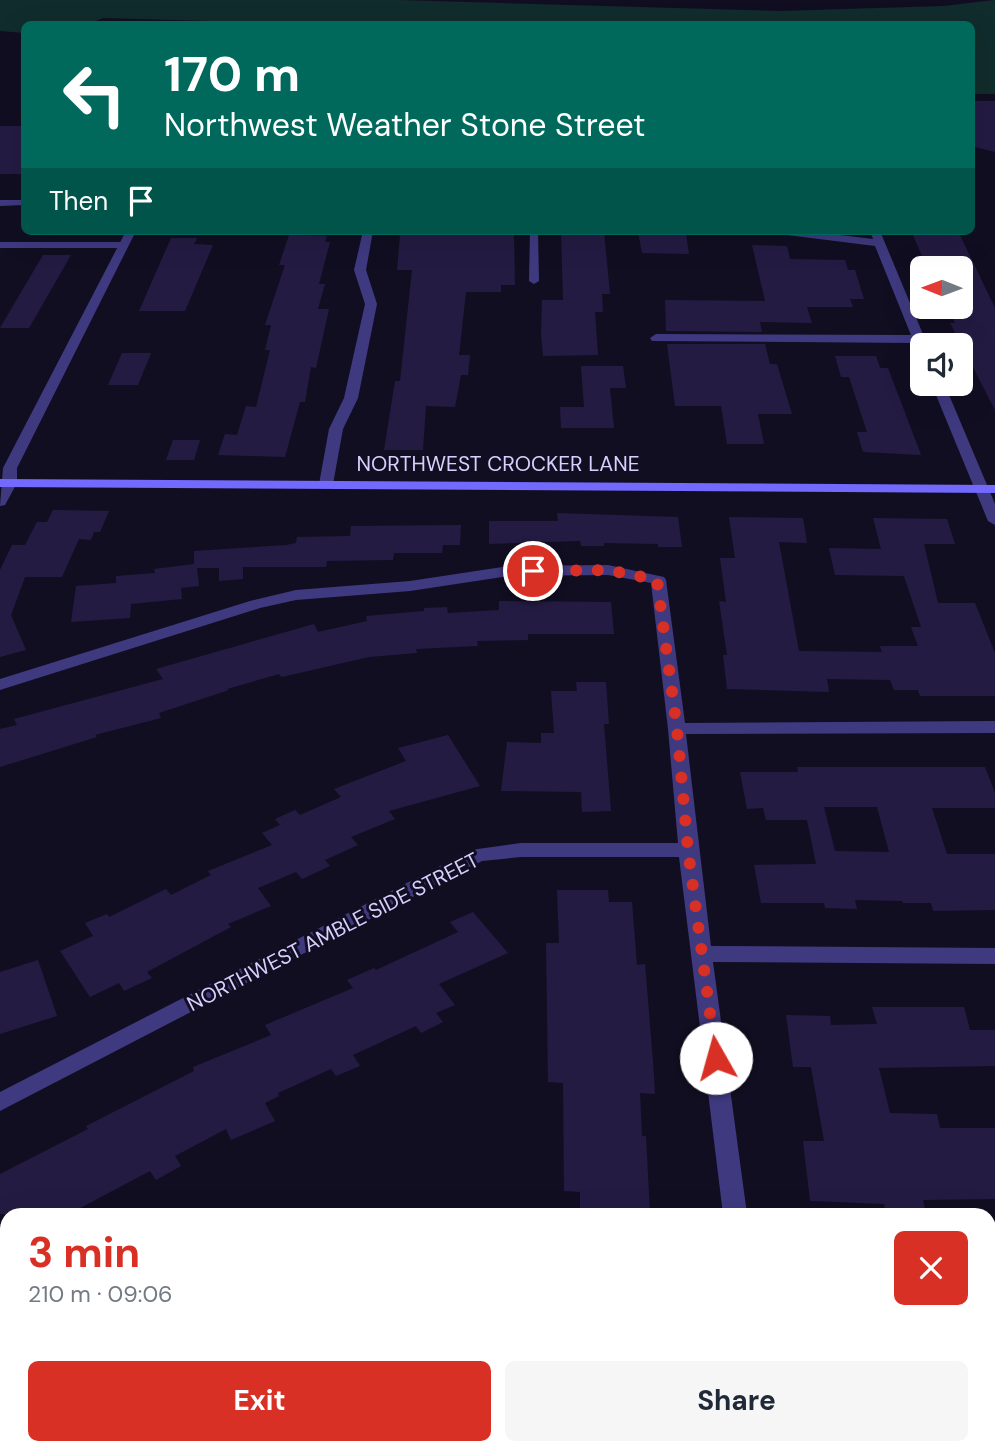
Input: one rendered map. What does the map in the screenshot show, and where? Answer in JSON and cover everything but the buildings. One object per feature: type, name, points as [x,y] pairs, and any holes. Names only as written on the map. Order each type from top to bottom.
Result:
[{"type":"street","points":[[0,502],[10,468],[129,235]]},
{"type":"street","points":[[326,484],[336,429],[351,398],[371,304],[361,280],[360,270],[367,235]]},
{"type":"street","points":[[845,235],[878,237],[916,333]]},
{"type":"street","points":[[656,338],[910,344]]},
{"type":"street","points":[[943,396],[988,489],[995,521]]},
{"type":"street","name":"NORTHWEST CROCKER LANE","points":[[5,483],[988,489]]},
{"type":"street","points":[[0,685],[256,604],[296,596],[410,586],[509,571],[608,570],[657,580],[677,729],[688,850],[734,1208]]},
{"type":"street","points":[[677,729],[995,727]]},
{"type":"street","name":"NORTHWEST AMBLE SIDE STREET","points":[[0,1102],[478,855],[521,850],[688,850]]},
{"type":"street","points":[[703,954],[995,956]]},
{"type":"lane","points":[[0,203],[21,203]]},
{"type":"lane","points":[[534,235],[534,281]]},
{"type":"lane","points":[[0,246],[124,245]]},
{"type":"green space","points":[[0,0],[399,0],[780,11],[943,6],[995,0],[995,94],[975,94],[975,21],[208,21],[103,18],[96,21],[21,21],[21,33],[0,31]]},
{"type":"route","points":[[533,571],[608,570],[657,580],[677,729],[688,850],[716,1058]]}]
